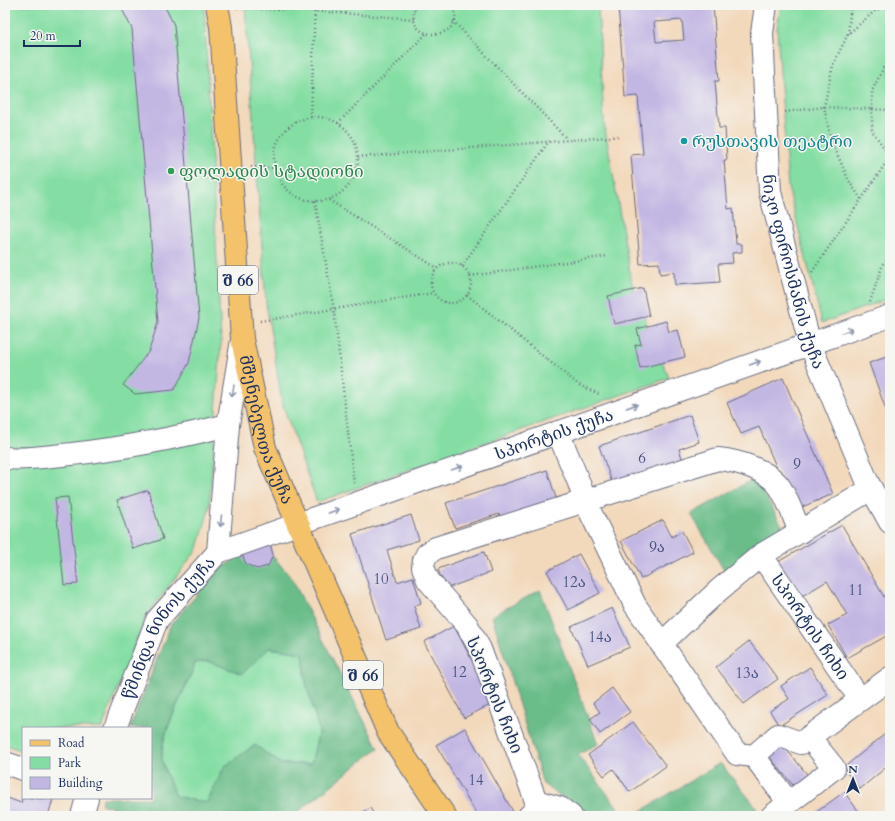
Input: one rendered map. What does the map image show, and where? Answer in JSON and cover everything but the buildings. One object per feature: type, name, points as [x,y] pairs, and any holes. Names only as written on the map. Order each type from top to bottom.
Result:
[{"type":"main road","name":"მშენებელთა ქუჩა","points":[[221,11],[241,331],[265,448],[388,732],[445,816]]},
{"type":"street","name":"ნიკო ფიროსმანის ქუჩა","points":[[766,5],[762,33],[770,192],[810,344],[871,489],[890,522]]},
{"type":"street","name":"სპორტის ქუჩა","points":[[218,552],[890,316]]},
{"type":"street","name":"წმინდა ნინოს ქუჩა","points":[[115,727],[157,620],[218,552],[228,425],[241,331]]},
{"type":"street","points":[[5,458],[20,459],[110,449],[184,436],[228,425]]},
{"type":"street","points":[[558,432],[585,501],[635,605],[737,754],[754,756],[789,803]]},
{"type":"street","points":[[585,501],[718,459],[730,460],[761,471],[781,488],[800,532]]},
{"type":"street","name":"სპორტის ჩიხი","points":[[661,644],[719,590],[761,555],[871,489]]},
{"type":"street","name":"სპორტის ჩიხი","points":[[571,816],[560,808],[533,808],[480,649],[467,625],[428,580],[424,568],[424,560],[427,554],[436,548],[585,501]]},
{"type":"street","name":"სპორტის ჩიხი","points":[[761,555],[860,699]]},
{"type":"street","points":[[754,756],[778,735],[801,743],[860,699],[888,685]]},
{"type":"street","points":[[772,816],[834,768],[809,737]]},
{"type":"street","points":[[5,763],[22,769]]},
{"type":"street","points":[[82,816],[88,799]]},
{"type":"path","points":[[311,117],[315,5]]},
{"type":"path","points":[[416,5],[414,19],[416,25],[426,34],[433,35],[446,32],[453,21],[454,14],[452,5]]},
{"type":"path","points":[[851,5],[848,34],[834,65],[824,108],[831,140],[849,181],[862,199]]},
{"type":"path","points":[[848,34],[876,10],[890,7]]},
{"type":"path","points":[[221,11],[314,11],[414,19]]},
{"type":"path","points":[[453,21],[567,139]]},
{"type":"path","points":[[338,123],[426,34]]},
{"type":"path","points":[[797,293],[890,156],[872,131],[872,92],[885,65],[890,63]]},
{"type":"path","points":[[766,114],[824,108],[890,110]]},
{"type":"path","points":[[311,117],[325,118],[338,123],[348,132],[355,144],[358,157],[356,171],[350,183],[341,193],[328,199],[315,201],[301,199],[289,192],[280,181],[274,168],[274,154],[278,141],[286,129],[298,121],[311,117]]},
{"type":"path","points":[[358,157],[550,140],[621,136]]},
{"type":"path","points":[[462,266],[550,140]]},
{"type":"path","points":[[328,199],[437,268]]},
{"type":"path","points":[[315,201],[334,310],[356,503]]},
{"type":"path","points":[[470,276],[608,256]]},
{"type":"path","points":[[862,326],[883,264],[890,258]]},
{"type":"path","points":[[449,263],[462,266],[470,276],[470,289],[467,295],[462,300],[450,304],[443,302],[433,293],[430,280],[437,268],[449,263]]},
{"type":"path","points":[[241,331],[334,310],[433,293]]},
{"type":"path","points":[[467,295],[579,385],[627,408]]},
{"type":"green space","points":[[5,5],[204,5],[221,341],[209,509],[198,548],[146,616],[102,727],[22,727],[22,751],[5,745]]},
{"type":"green space","points":[[245,5],[598,5],[604,123],[633,290],[669,378],[317,502],[282,403],[266,303]]},
{"type":"green space","points":[[781,5],[890,5],[890,298],[822,323],[788,187],[777,28]]},
{"type":"green space","points":[[755,478],[788,536],[725,572],[691,514]]},
{"type":"green space","points":[[243,554],[272,555],[292,579],[378,748],[293,816],[141,816],[101,804],[103,799],[152,799],[152,727],[130,727],[171,624],[219,570]],"holes":[[[269,648],[303,653],[306,682],[319,731],[311,764],[281,764],[255,745],[224,767],[207,803],[175,796],[163,762],[162,748],[174,711],[195,663],[208,661],[242,674]]]},
{"type":"green space","points":[[540,590],[598,744],[578,755],[624,816],[590,816],[543,784],[492,616]]},
{"type":"green space","points":[[269,648],[303,653],[306,682],[319,731],[311,764],[281,764],[255,745],[224,767],[207,803],[175,796],[162,758],[163,748],[169,724],[195,663],[208,661],[242,673]]},
{"type":"green space","points":[[720,763],[757,808],[746,816],[633,816]]},
{"type":"place","name":"რუსთავის თეატრი","points":[[684,141]]},
{"type":"place","name":"ფოლადის სტადიონი","points":[[171,171]]}]
